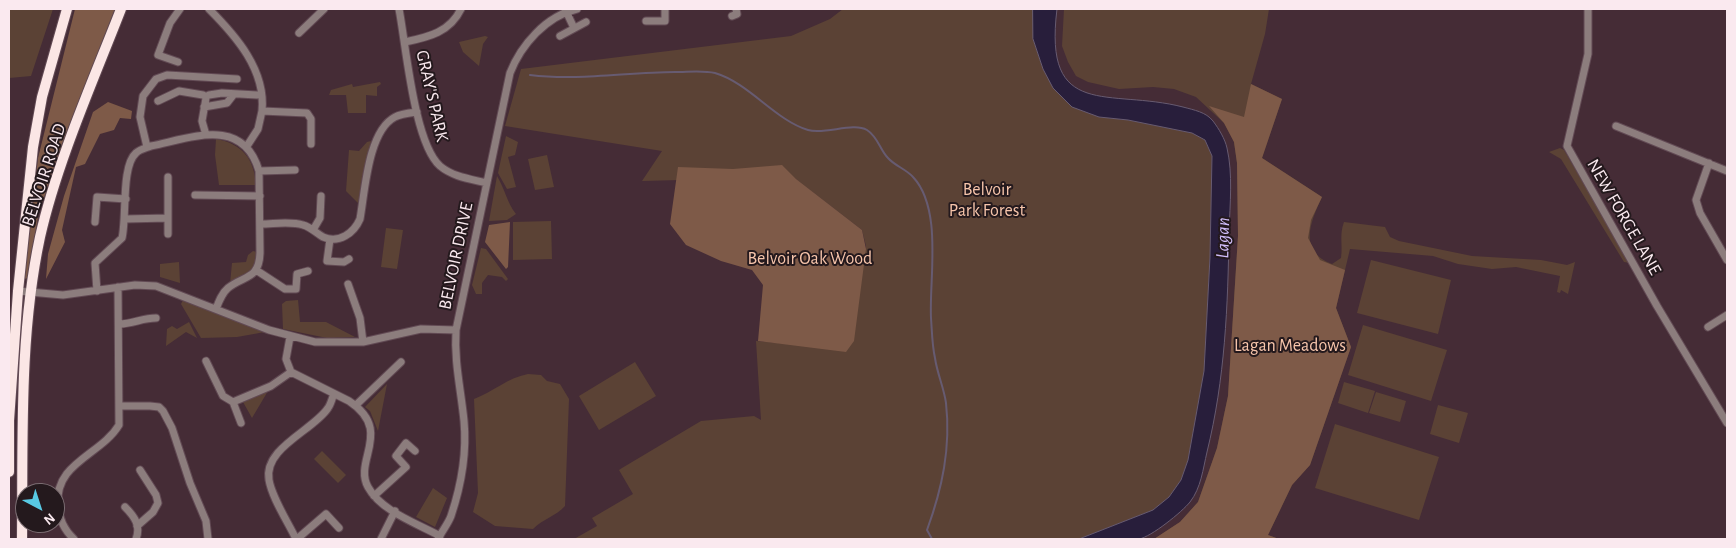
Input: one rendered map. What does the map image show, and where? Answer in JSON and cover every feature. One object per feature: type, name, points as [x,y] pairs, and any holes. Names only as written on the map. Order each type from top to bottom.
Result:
[{"type":"highway","name":"BELVOIR ROAD","points":[[9,472],[10,421],[18,291],[37,120],[67,9]]},
{"type":"highway","name":"BELVOIR ROAD","points":[[22,539],[26,360],[31,292],[40,239],[51,197],[121,9]]},
{"type":"highway","points":[[15,539],[17,476],[23,459]]},
{"type":"street","points":[[178,62],[158,54],[170,23],[180,9]]},
{"type":"street","points":[[208,9],[250,59],[262,88],[262,111],[258,129],[247,146]]},
{"type":"street","points":[[299,32],[324,9]]},
{"type":"street","name":"GRAY'S PARK","points":[[399,9],[418,112],[430,154],[441,167],[454,174],[487,182]]},
{"type":"street","points":[[405,42],[444,30],[455,19],[461,9]]},
{"type":"street","name":"BELVOIR DRIVE","points":[[439,537],[450,517],[457,496],[464,460],[464,423],[456,365],[456,330],[504,96],[515,60],[536,32],[565,10],[577,9]]},
{"type":"street","points":[[646,21],[665,21],[665,9]]},
{"type":"street","name":"NEW FORGE LANE","points":[[1588,9],[1588,54],[1567,146],[1657,306],[1727,423]]},
{"type":"street","points":[[565,10],[574,28]]},
{"type":"street","points":[[560,36],[586,22]]},
{"type":"street","points":[[147,147],[140,117],[143,96],[156,80],[167,75],[237,79]]},
{"type":"street","points":[[158,101],[179,91],[206,96],[257,95]]},
{"type":"street","points":[[204,107],[227,103],[234,94]]},
{"type":"street","points":[[206,96],[202,121],[206,135]]},
{"type":"street","points":[[262,111],[307,113],[311,119],[311,144]]},
{"type":"street","points":[[261,224],[301,224],[330,239],[347,236],[357,226],[374,143],[380,131],[394,118],[418,112]]},
{"type":"street","points":[[1616,126],[1727,171]]},
{"type":"street","points":[[97,291],[95,264],[122,238],[129,163],[136,153],[147,147],[206,135],[222,134],[247,146],[259,171],[260,262],[256,270],[249,277],[226,289],[216,308]]},
{"type":"street","points":[[1709,163],[1698,188],[1696,200],[1700,213],[1727,260]]},
{"type":"street","points":[[259,171],[295,170]]},
{"type":"street","points":[[168,177],[168,234]]},
{"type":"street","points":[[195,195],[260,196]]},
{"type":"street","points":[[313,230],[320,218],[321,196]]},
{"type":"street","points":[[95,222],[97,197],[126,198]]},
{"type":"street","points":[[125,219],[168,218]]},
{"type":"street","points":[[330,239],[327,261],[344,262],[349,260]]},
{"type":"street","points":[[256,270],[284,289],[296,289],[298,274],[308,272]]},
{"type":"street","points":[[348,284],[360,318],[363,342]]},
{"type":"street","points":[[18,291],[63,294],[118,287],[156,286],[290,337],[322,342],[363,342],[421,329],[456,330]]},
{"type":"street","points":[[74,539],[60,518],[58,501],[60,487],[71,469],[119,425],[118,287]]},
{"type":"street","points":[[1708,327],[1727,315]]},
{"type":"street","points":[[119,324],[134,324],[143,318],[156,318]]},
{"type":"street","points":[[290,337],[286,359],[291,372],[356,405],[366,419],[372,439],[364,476],[365,482],[374,496],[439,537]]},
{"type":"street","points":[[206,361],[222,396],[233,402],[242,423]]},
{"type":"street","points":[[356,405],[401,362]]},
{"type":"street","points":[[233,402],[271,386],[291,372]]},
{"type":"street","points":[[334,394],[328,409],[274,459],[270,467],[270,486],[297,539],[326,514],[339,528]]},
{"type":"street","points":[[119,406],[159,407],[163,411],[172,428],[190,483],[206,521],[209,539]]},
{"type":"street","points":[[374,496],[406,467],[396,456],[406,443],[416,451]]},
{"type":"street","points":[[138,526],[153,512],[158,503],[156,495],[140,470]]},
{"type":"street","points":[[125,507],[135,517],[138,526],[136,539]]},
{"type":"street","points":[[381,539],[395,511]]},
{"type":"green space","points":[[9,9],[53,9],[31,76],[9,78]]},
{"type":"green space","points":[[75,9],[115,9],[39,211],[28,278],[24,279],[38,158]]},
{"type":"green space","name":"Belvoir Park Forest","points":[[843,9],[1033,9],[1033,39],[1043,69],[1099,117],[1128,120],[1192,133],[1205,140],[1212,156],[1210,257],[1204,371],[1188,460],[1181,480],[1169,497],[1153,510],[1079,539],[574,539],[597,526],[592,518],[633,494],[619,470],[622,468],[701,421],[754,416],[761,420],[756,341],[846,349],[851,343],[866,246],[862,230],[793,177],[642,181],[662,151],[505,126],[521,69],[791,36],[830,19]]},
{"type":"green space","name":"Lagan Meadows","points":[[1064,9],[1269,9],[1265,34],[1251,84],[1282,99],[1262,158],[1322,197],[1311,226],[1311,244],[1314,252],[1332,264],[1341,258],[1344,222],[1385,227],[1390,237],[1399,241],[1472,256],[1541,260],[1567,265],[1575,262],[1568,294],[1561,290],[1560,293],[1557,292],[1560,276],[1516,267],[1492,269],[1458,264],[1433,256],[1350,249],[1336,308],[1351,347],[1310,465],[1292,485],[1268,535],[1279,539],[1154,539],[1180,522],[1198,502],[1217,448],[1228,396],[1238,236],[1237,163],[1234,142],[1224,123],[1196,97],[1174,89],[1153,87],[1119,89],[1088,82],[1076,76],[1062,46]]},
{"type":"green space","points":[[488,37],[483,44],[479,66],[463,52],[459,42]]},
{"type":"green space","points":[[380,82],[381,84],[377,87],[377,96],[366,95],[366,113],[348,113],[346,95],[329,95],[331,90],[352,84],[353,87]]},
{"type":"green space","name":"Lagan Meadows","points":[[1251,84],[1282,99],[1262,158],[1322,197],[1311,220],[1308,238],[1320,260],[1345,270],[1336,308],[1351,347],[1310,465],[1292,485],[1268,535],[1279,539],[1154,539],[1180,522],[1198,502],[1217,448],[1228,396],[1238,236],[1237,163],[1234,142],[1224,123],[1209,106],[1244,117]]},
{"type":"green space","points":[[108,102],[132,111],[131,119],[120,118],[114,130],[100,134],[85,164],[76,167],[62,230],[65,242],[46,279],[48,254],[64,196],[93,112]]},
{"type":"green space","points":[[506,136],[518,142],[515,155],[508,157],[516,187],[507,189],[498,173]]},
{"type":"green space","points":[[216,139],[233,145],[245,154],[253,168],[256,185],[219,185],[215,155]]},
{"type":"green space","points":[[371,141],[359,204],[346,191],[349,150],[359,151],[367,142]]},
{"type":"green space","points":[[1560,148],[1564,150],[1630,263],[1624,262],[1561,159],[1549,152]]},
{"type":"green space","points":[[547,155],[554,187],[535,190],[528,159]]},
{"type":"green space","name":"Belvoir Oak Wood","points":[[782,165],[796,179],[862,230],[866,249],[854,341],[846,352],[758,341],[763,285],[752,270],[721,261],[686,245],[670,224],[678,167],[733,169]]},
{"type":"green space","points":[[497,176],[516,214],[507,220],[489,221]]},
{"type":"green space","points":[[551,221],[552,259],[513,260],[513,222]]},
{"type":"green space","points":[[510,222],[508,267],[506,269],[485,242],[489,225]]},
{"type":"green space","points":[[386,228],[403,230],[397,269],[381,267]]},
{"type":"green space","points":[[481,248],[486,249],[508,279],[506,281],[502,277],[488,275],[482,283],[482,294],[476,294],[472,285]]},
{"type":"green space","points":[[253,251],[257,252],[252,269],[230,284],[232,263],[246,262],[248,255]]},
{"type":"green space","points":[[1371,260],[1451,280],[1438,334],[1357,313]]},
{"type":"green space","points":[[179,262],[180,283],[160,277],[160,264]]},
{"type":"green space","points":[[183,300],[265,332],[237,337],[201,338],[181,304]]},
{"type":"green space","points":[[298,300],[300,322],[326,322],[355,337],[327,338],[283,329],[282,304],[286,301]]},
{"type":"green space","points":[[189,322],[197,338],[186,332],[166,346],[167,329],[172,326],[177,329]]},
{"type":"green space","points":[[1363,325],[1447,350],[1431,401],[1348,375]]},
{"type":"green space","points":[[635,362],[656,396],[599,430],[579,396]]},
{"type":"green space","points":[[528,374],[541,375],[547,381],[560,384],[569,399],[565,506],[533,529],[495,526],[473,512],[478,493],[474,399],[513,379]]},
{"type":"green space","points":[[1344,382],[1375,391],[1368,413],[1338,403]]},
{"type":"green space","points":[[387,384],[378,431],[370,411],[365,407]]},
{"type":"green space","points":[[268,391],[252,418],[243,402]]},
{"type":"green space","points":[[1376,392],[1406,401],[1400,422],[1369,413]]},
{"type":"green space","points":[[1438,405],[1468,413],[1459,443],[1430,434]]},
{"type":"green space","points":[[1335,424],[1439,457],[1419,520],[1315,488]]},
{"type":"green space","points":[[322,451],[346,475],[338,483],[314,459]]},
{"type":"green space","points":[[433,488],[447,498],[435,527],[416,517]]},
{"type":"water","name":"Lagan","points":[[1033,9],[1057,9],[1055,45],[1060,69],[1071,84],[1087,93],[1156,102],[1183,107],[1207,115],[1222,134],[1229,158],[1231,189],[1228,287],[1222,370],[1203,472],[1197,491],[1190,502],[1174,518],[1139,539],[1117,541],[1079,539],[1153,510],[1169,497],[1181,480],[1188,460],[1204,371],[1210,257],[1212,156],[1205,140],[1192,133],[1128,120],[1099,117],[1072,107],[1053,88],[1043,69],[1033,39]]},
{"type":"waterway","points":[[530,75],[567,77],[657,72],[700,71],[715,73],[739,85],[784,118],[808,130],[822,131],[854,127],[867,130],[874,136],[888,158],[913,177],[922,191],[928,207],[931,225],[933,245],[932,338],[936,364],[945,397],[947,420],[944,468],[927,530],[932,539]]}]
